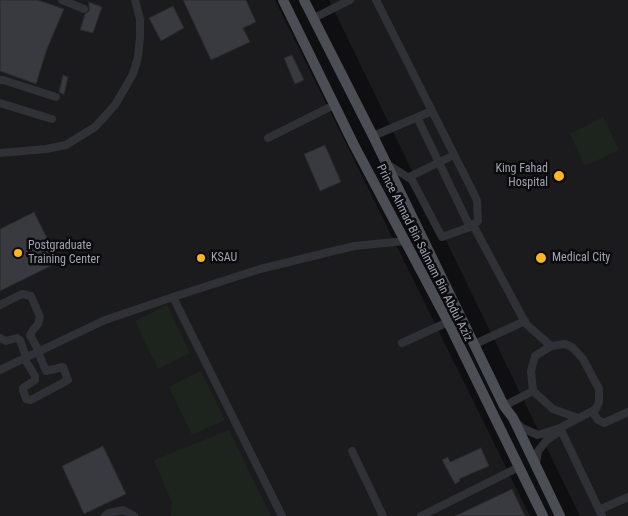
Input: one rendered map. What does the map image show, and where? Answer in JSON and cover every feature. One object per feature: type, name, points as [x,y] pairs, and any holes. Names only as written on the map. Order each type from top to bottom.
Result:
[{"type":"main road","name":"Prince Ahmad Bin Salmam Bin Abdul Aziz","points":[[284,0],[354,146],[448,322],[543,516]]},
{"type":"main road","name":"Prince Ahmad Bin Salmam Bin Abdul Aziz","points":[[304,0],[560,516]]},
{"type":"main road","points":[[461,351],[475,344]]},
{"type":"street","points":[[62,0],[84,9]]},
{"type":"street","points":[[0,153],[46,150],[66,145],[95,127],[115,105],[125,91],[138,57],[140,18],[135,0]]},
{"type":"street","points":[[314,18],[350,0]]},
{"type":"street","points":[[376,0],[477,201],[478,218],[476,224],[442,237],[409,177],[385,163]]},
{"type":"street","points":[[0,80],[56,97]]},
{"type":"street","points":[[0,103],[52,119]]},
{"type":"street","points":[[268,138],[334,105]]},
{"type":"street","points":[[373,136],[432,111]]},
{"type":"street","points":[[417,117],[471,226],[526,324],[551,346]]},
{"type":"street","points":[[409,177],[454,155]]},
{"type":"street","points":[[0,370],[105,320],[173,296],[260,269],[345,248],[406,241]]},
{"type":"street","points":[[0,305],[22,294],[31,296],[40,317],[38,324],[30,335],[46,371],[63,367],[68,380],[32,400],[26,399],[23,388],[35,380],[35,376],[25,358],[20,340],[17,338],[6,341],[0,338]]},
{"type":"street","points":[[173,296],[282,516]]},
{"type":"street","points":[[475,344],[525,321]]},
{"type":"street","points":[[402,343],[448,322]]},
{"type":"street","points":[[513,418],[522,428],[538,435],[560,428],[596,409],[600,402],[599,389],[583,359],[572,347],[565,344],[551,346],[535,356],[530,371],[533,391],[553,409],[578,418]]},
{"type":"street","points":[[504,406],[533,391]]},
{"type":"street","points":[[592,410],[598,420],[604,423],[628,412]]},
{"type":"street","points":[[535,466],[538,452],[560,428]]},
{"type":"street","points":[[560,428],[600,513],[628,496]]},
{"type":"street","points":[[352,451],[383,516]]},
{"type":"street","points":[[421,516],[519,467]]},
{"type":"street","points":[[105,516],[109,513],[123,510],[134,516]]},
{"type":"shaded area","name":"KSAU","points":[[0,0],[275,0],[530,516],[0,516]]},
{"type":"shaded area","name":"Medical City","points":[[329,0],[628,0],[628,516],[580,516]]},
{"type":"shaded area","points":[[603,117],[619,150],[585,166],[570,134]]},
{"type":"shaded area","points":[[167,305],[190,353],[158,369],[135,321]]},
{"type":"shaded area","points":[[201,371],[225,420],[192,435],[169,387]]},
{"type":"shaded area","points":[[229,430],[271,516],[171,516],[172,503],[154,460]]},
{"type":"building","points":[[0,0],[38,0],[64,9],[47,49],[36,84],[0,71]]},
{"type":"building","points":[[183,0],[246,0],[256,22],[243,28],[250,42],[211,60]]},
{"type":"building","points":[[89,2],[102,7],[93,33],[80,30],[85,14],[89,11]]},
{"type":"building","points":[[173,6],[184,28],[161,41],[149,18]]},
{"type":"building","points":[[292,55],[304,80],[295,84],[284,58]]},
{"type":"building","points":[[63,75],[68,77],[64,95],[59,92]]},
{"type":"building","points":[[325,145],[341,182],[320,191],[304,154]]},
{"type":"building","points":[[34,212],[59,262],[0,291],[0,229]]},
{"type":"building","points":[[103,446],[126,494],[84,514],[62,466]]},
{"type":"building","points":[[481,448],[489,466],[459,479],[460,481],[455,484],[442,460],[448,457],[450,462]]},
{"type":"building","points":[[512,489],[525,516],[455,516]]},
{"type":"place","name":"King Fahad Hospital","points":[[559,176]]},
{"type":"place","name":"Postgraduate Training Center","points":[[18,253]]},
{"type":"place","name":"KSAU","points":[[201,258]]},
{"type":"place","name":"Medical City","points":[[541,258]]}]
